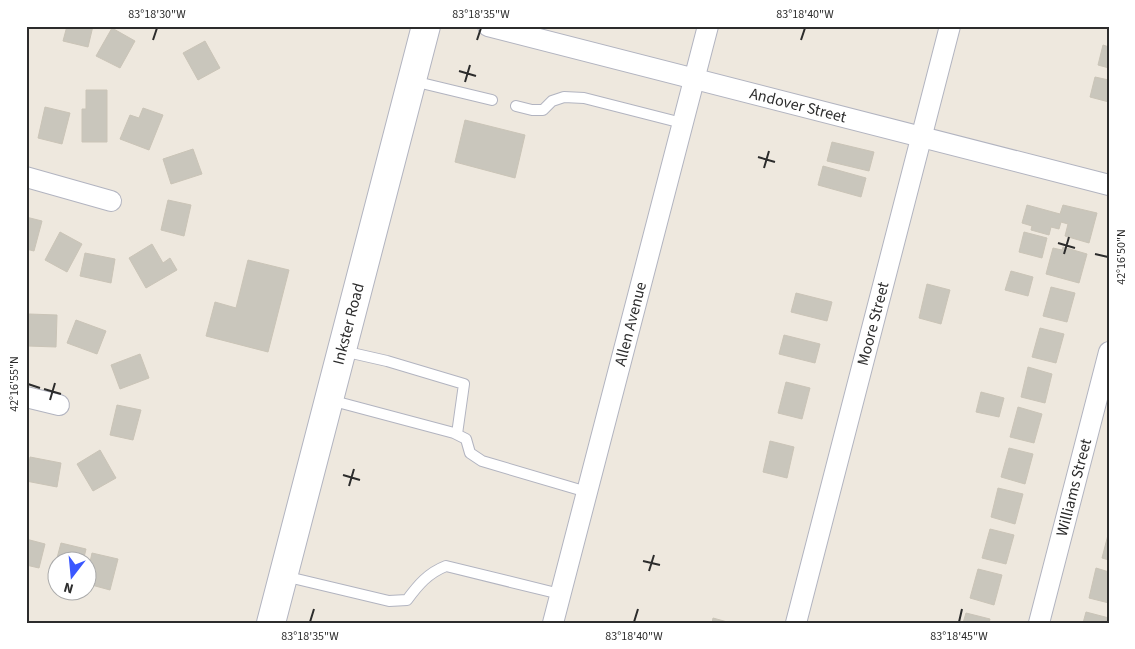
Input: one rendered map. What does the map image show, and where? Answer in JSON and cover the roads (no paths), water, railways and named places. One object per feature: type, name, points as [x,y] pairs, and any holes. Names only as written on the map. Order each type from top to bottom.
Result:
[{"type":"main road","name":"Inkster Road","points":[[271,623],[426,26]]},
{"type":"street","name":"Andover Street","points":[[488,26],[1109,185]]},
{"type":"street","name":"Allen Avenue","points":[[553,623],[708,26]]},
{"type":"street","name":"Moore Street","points":[[796,623],[950,26]]},
{"type":"street","points":[[26,177],[111,201]]},
{"type":"street","name":"Williams Street","points":[[1039,623],[1109,352]]},
{"type":"street","points":[[26,397],[58,405]]},
{"type":"lane","points":[[412,80],[492,100]]},
{"type":"lane","points":[[516,106],[532,110],[543,110],[552,101],[564,97],[584,98],[682,123]]},
{"type":"lane","points":[[342,350],[464,384],[457,434]]},
{"type":"lane","points":[[329,400],[457,434],[466,439],[470,453],[482,461],[587,492]]},
{"type":"lane","points":[[283,576],[389,601],[407,600],[422,580],[436,570],[446,566],[560,594]]}]
